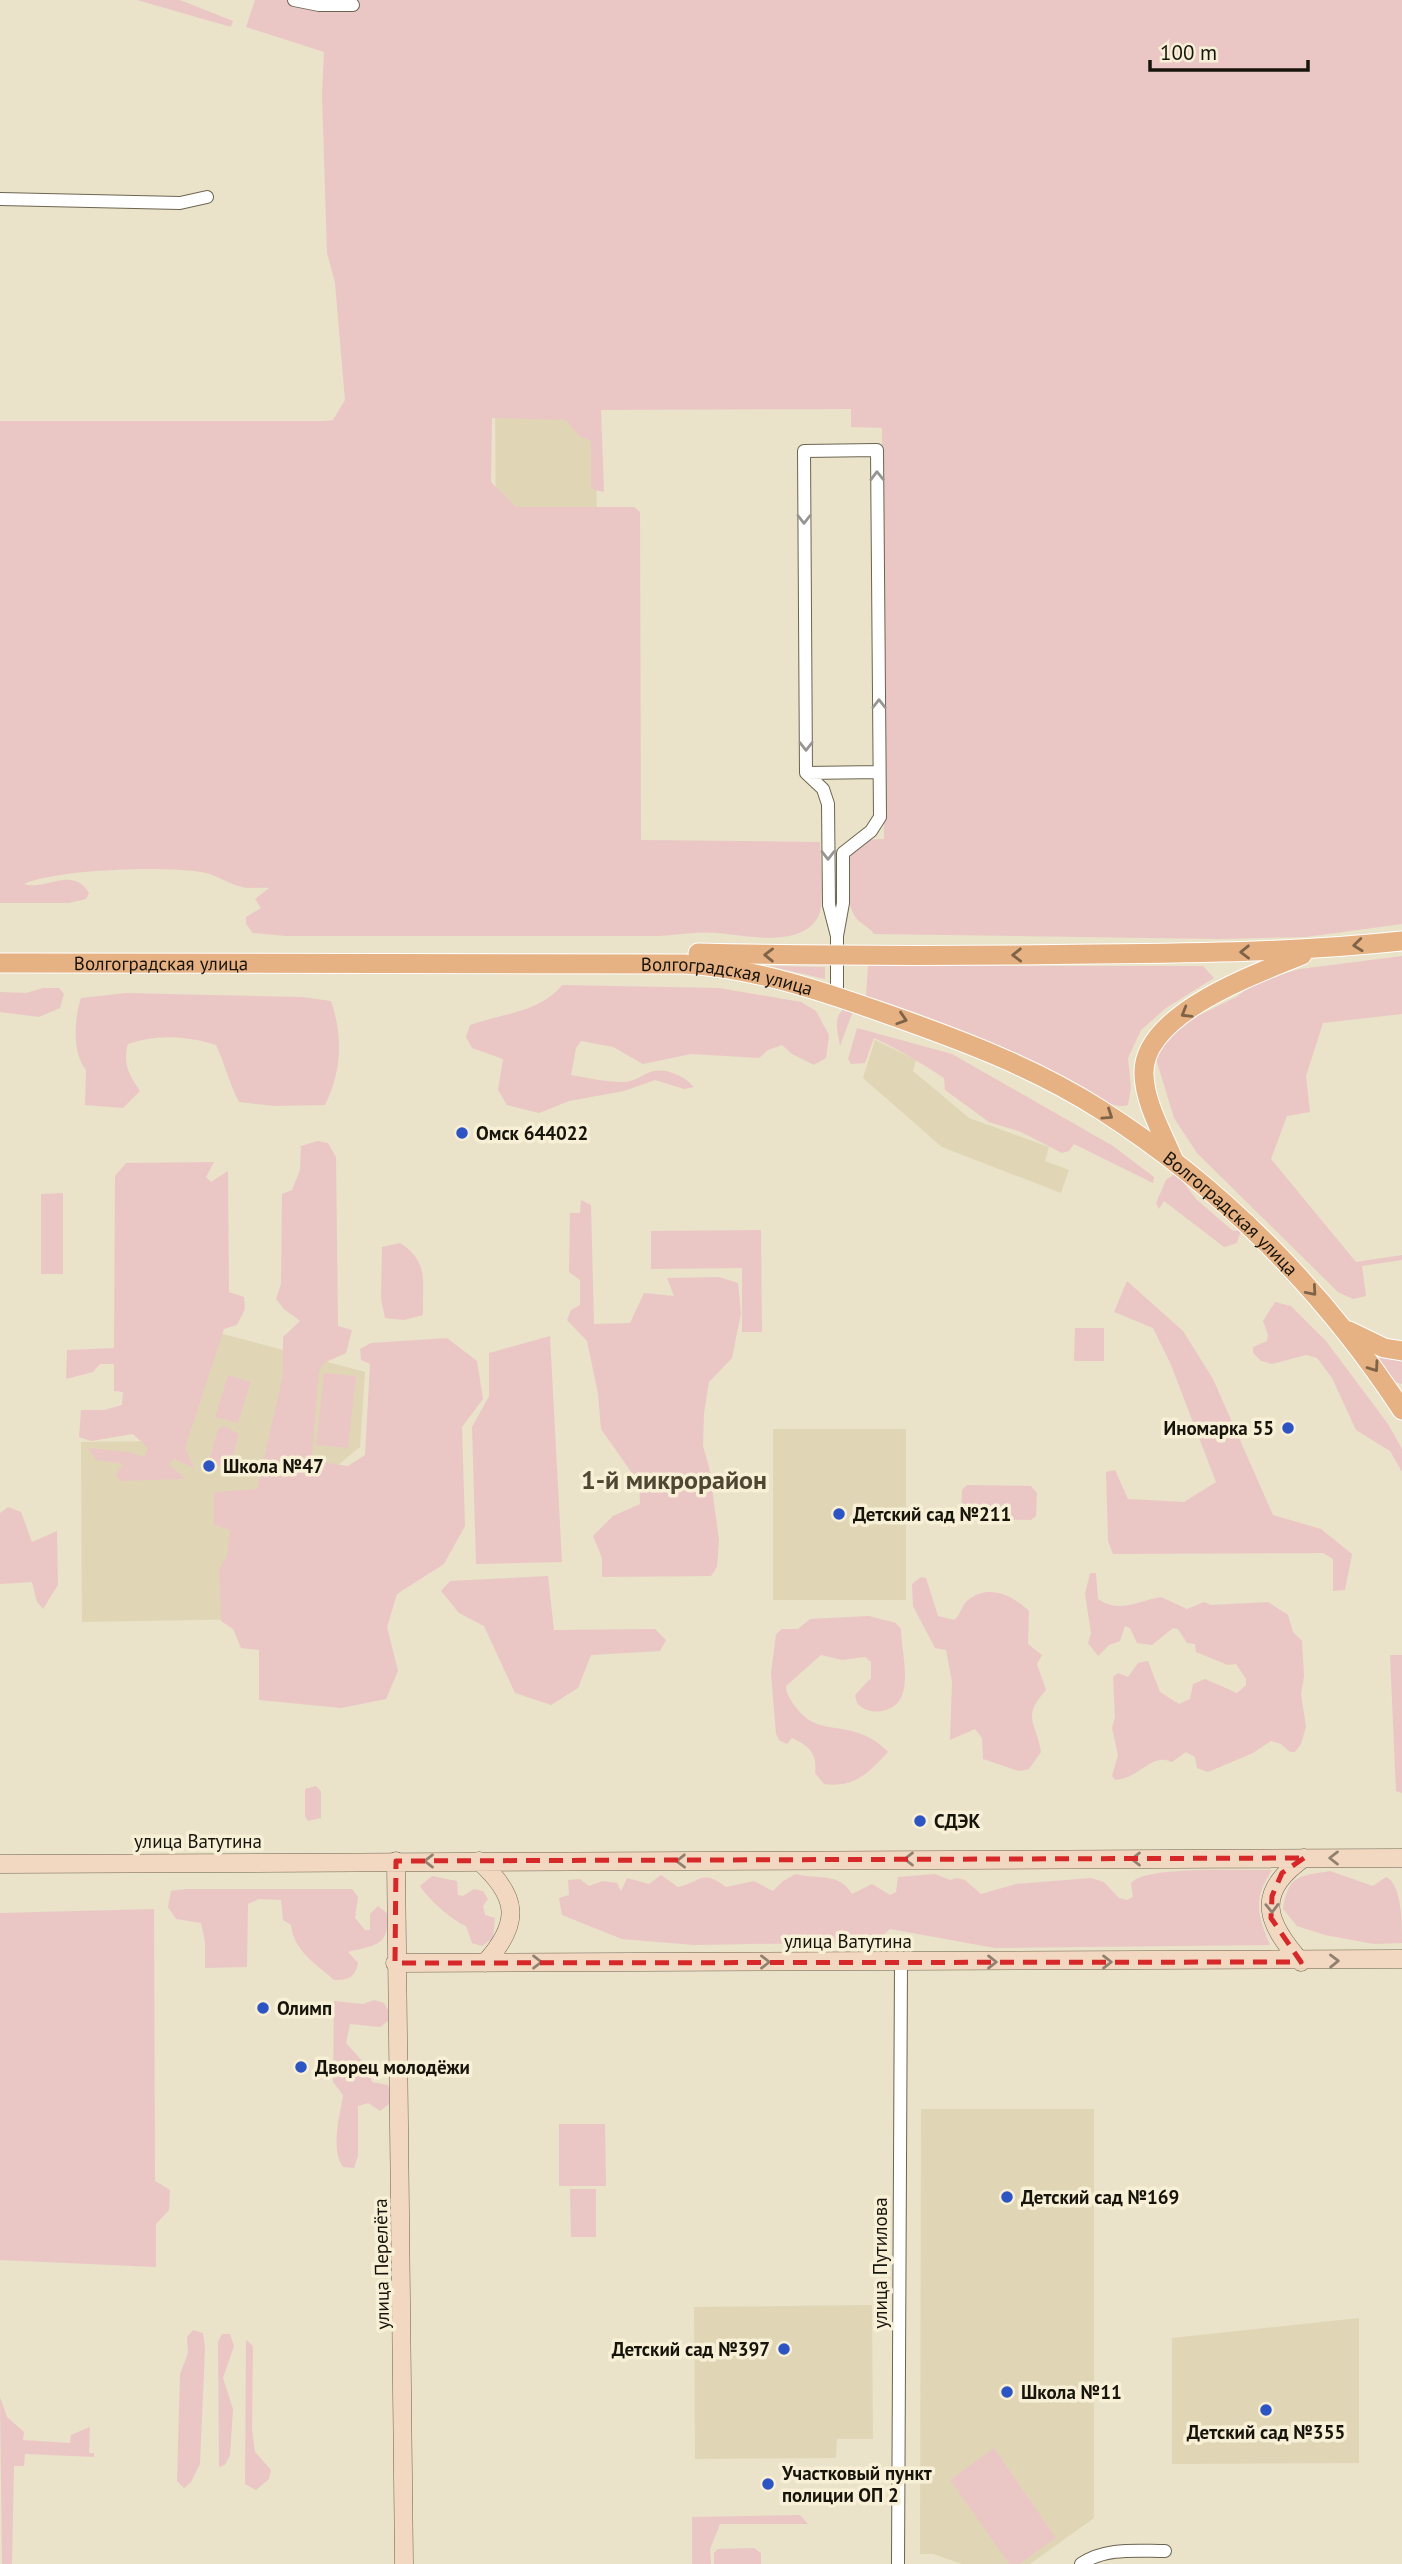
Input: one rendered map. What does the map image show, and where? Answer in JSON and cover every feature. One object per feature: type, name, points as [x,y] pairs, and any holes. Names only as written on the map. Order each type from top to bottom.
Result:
[{"type":"main road","name":"Волгоградская улица","points":[[0,952],[837,946],[1313,950],[1402,941]]},
{"type":"main road","points":[[1174,1161],[1150,1103],[1143,1075],[1147,1052],[1157,1035],[1177,1018],[1229,987],[1313,950]]},
{"type":"main road","name":"Волгоградская улица","points":[[0,963],[684,964],[744,970],[919,1025],[1006,1060],[1100,1109],[1174,1161],[1246,1222],[1342,1326]]},
{"type":"main road","points":[[1342,1326],[1384,1348],[1402,1350]]},
{"type":"main road","points":[[1342,1326],[1402,1410]]},
{"type":"main road","points":[[1301,1962],[1281,1938],[1271,1918],[1272,1896],[1282,1873],[1304,1858]]},
{"type":"main road","name":"улица Ватутина","points":[[0,1864],[1402,1858]]},
{"type":"main road","points":[[395,1963],[396,1861]]},
{"type":"main road","points":[[479,1861],[502,1881],[511,1910],[505,1940],[485,1963]]},
{"type":"main road","name":"улица Ватутина","points":[[395,1963],[1301,1962],[1402,1959]]},
{"type":"main road","name":"улица Перелёта","points":[[395,1963],[403,2313],[404,2564]]},
{"type":"street","points":[[294,0],[319,5],[335,2],[353,5]]},
{"type":"street","points":[[0,199],[180,203],[207,197]]},
{"type":"street","points":[[837,946],[829,905],[828,804],[823,789],[806,773],[804,451],[877,450],[880,817],[877,824],[843,853],[843,903],[837,946],[837,998]]},
{"type":"street","points":[[806,773],[879,772]]},
{"type":"street","name":"улица Путилова","points":[[898,2564],[901,1962]]},
{"type":"street","points":[[1081,2564],[1092,2556],[1105,2553],[1165,2551]]},
{"type":"highlighted area","points":[[1304,1858],[1282,1873],[1272,1896],[1271,1918],[1301,1962],[395,1963],[396,1861]]},
{"type":"shaded area","points":[[137,0],[180,0],[233,21],[231,27]]},
{"type":"shaded area","points":[[255,0],[1402,0],[1402,924],[1306,937],[1221,939],[874,934],[859,921],[849,899],[849,847],[860,840],[884,839],[882,428],[851,427],[851,409],[601,410],[604,492],[591,489],[591,441],[579,436],[566,420],[492,418],[491,482],[516,507],[634,507],[640,512],[641,840],[820,842],[820,911],[810,927],[786,937],[771,938],[702,932],[658,936],[286,936],[253,933],[246,924],[246,917],[261,908],[255,899],[269,888],[242,887],[201,872],[162,869],[85,872],[40,879],[24,884],[75,881],[89,893],[86,899],[69,903],[0,903],[0,421],[324,421],[333,420],[345,400],[335,283],[327,253],[322,95],[324,52],[246,27]]},
{"type":"shaded area","points":[[596,403],[597,529],[496,530],[495,404]]},
{"type":"shaded area","points":[[1402,956],[1402,1014],[1323,1023],[1306,1076],[1310,1112],[1287,1116],[1271,1159],[1356,1262],[1402,1255],[1402,1260],[1362,1266],[1366,1296],[1353,1299],[1338,1292],[1197,1153],[1174,1118],[1156,1059],[1170,1030],[1238,996],[1255,982],[1300,969]]},
{"type":"shaded area","points":[[769,966],[825,967],[825,979]]},
{"type":"shaded area","points":[[868,966],[1203,966],[1214,978],[1166,1008],[1141,1030],[1128,1058],[1131,1087],[1128,1105],[1120,1106],[1104,1101],[1065,1078],[992,1043],[918,1013],[866,996]]},
{"type":"shaded area","points":[[562,985],[719,988],[801,1002],[816,1011],[829,1035],[826,1058],[814,1065],[792,1054],[782,1045],[768,1050],[759,1058],[691,1054],[643,1064],[613,1047],[581,1041],[576,1048],[571,1075],[622,1082],[654,1071],[665,1071],[681,1077],[694,1087],[684,1089],[655,1080],[624,1091],[569,1101],[539,1113],[507,1105],[498,1090],[503,1059],[472,1048],[466,1037],[470,1025],[532,1007]]},
{"type":"shaded area","points":[[43,988],[59,988],[64,994],[60,1008],[39,1017],[0,1012],[0,992],[26,993]]},
{"type":"shaded area","points":[[126,993],[302,997],[331,1001],[338,1028],[339,1053],[335,1079],[325,1105],[275,1106],[239,1102],[216,1045],[172,1037],[128,1044],[126,1051],[130,1075],[140,1091],[123,1108],[85,1105],[86,1070],[76,1045],[81,998]]},
{"type":"shaded area","points":[[845,1008],[853,1011],[840,1046],[837,1020]]},
{"type":"shaded area","points":[[857,1028],[952,1054],[1113,1146],[1154,1177],[1153,1183],[1074,1144],[1069,1151],[1062,1153],[1021,1132],[989,1122],[945,1090],[944,1078],[874,1038],[865,1063],[851,1064],[848,1059]]},
{"type":"shaded area","points":[[875,1040],[916,1060],[913,1071],[969,1118],[1049,1147],[1045,1161],[1069,1170],[1061,1193],[942,1147],[863,1078]]},
{"type":"shaded area","points":[[318,1141],[328,1143],[336,1157],[338,1326],[352,1330],[346,1353],[324,1363],[319,1371],[312,1455],[328,1463],[348,1466],[365,1455],[370,1364],[361,1360],[360,1349],[371,1343],[447,1338],[477,1361],[483,1399],[462,1427],[465,1526],[444,1564],[397,1594],[387,1627],[398,1671],[386,1699],[341,1708],[259,1700],[259,1650],[241,1648],[233,1629],[221,1621],[219,1569],[227,1556],[230,1530],[214,1525],[214,1492],[257,1489],[283,1374],[283,1337],[300,1321],[276,1299],[281,1284],[282,1194],[292,1190],[300,1170],[301,1146]]},
{"type":"shaded area","points":[[214,1162],[206,1177],[211,1182],[228,1171],[229,1292],[244,1297],[245,1309],[237,1325],[224,1329],[185,1448],[194,1468],[174,1459],[169,1465],[186,1479],[121,1481],[115,1475],[124,1464],[96,1460],[88,1448],[129,1452],[144,1457],[148,1448],[133,1434],[91,1441],[79,1437],[81,1410],[104,1410],[122,1405],[123,1392],[114,1391],[114,1364],[100,1364],[93,1372],[66,1379],[67,1350],[114,1348],[115,1176],[126,1163]]},
{"type":"shaded area","points":[[1178,1175],[1196,1199],[1233,1231],[1241,1230],[1237,1243],[1224,1247],[1164,1201],[1159,1209],[1156,1203],[1166,1180]]},
{"type":"shaded area","points":[[63,1193],[63,1274],[41,1274],[41,1194]]},
{"type":"shaded area","points":[[581,1200],[591,1205],[594,1324],[630,1323],[644,1293],[674,1296],[667,1278],[719,1277],[738,1283],[741,1313],[732,1358],[709,1382],[704,1413],[703,1446],[709,1467],[719,1540],[717,1567],[711,1576],[602,1577],[602,1558],[593,1536],[613,1516],[640,1504],[639,1483],[601,1429],[598,1394],[587,1341],[567,1320],[571,1310],[580,1305],[580,1280],[569,1272],[570,1213],[580,1213]]},
{"type":"shaded area","points":[[761,1230],[762,1332],[742,1332],[742,1268],[651,1269],[651,1231]]},
{"type":"shaded area","points":[[400,1243],[416,1258],[423,1283],[423,1315],[404,1320],[385,1318],[381,1299],[382,1247]]},
{"type":"shaded area","points":[[1127,1281],[1183,1331],[1213,1379],[1273,1515],[1321,1529],[1352,1554],[1345,1590],[1333,1591],[1333,1559],[1323,1553],[1113,1554],[1108,1541],[1106,1472],[1115,1470],[1128,1499],[1184,1502],[1216,1482],[1171,1365],[1153,1328],[1114,1312]]},
{"type":"shaded area","points":[[1275,1302],[1291,1306],[1326,1341],[1388,1424],[1402,1449],[1402,1472],[1390,1451],[1356,1430],[1332,1378],[1317,1358],[1306,1355],[1272,1364],[1261,1361],[1253,1353],[1253,1347],[1267,1341],[1268,1335],[1263,1321]]},
{"type":"shaded area","points":[[1075,1328],[1104,1328],[1104,1361],[1074,1361]]},
{"type":"shaded area","name":"Школа №47","points":[[208,1330],[365,1372],[360,1447],[257,1531],[257,1619],[82,1622],[81,1442],[167,1441]]},
{"type":"shaded area","points":[[550,1336],[562,1562],[476,1564],[472,1427],[489,1396],[489,1353]]},
{"type":"shaded area","points":[[1370,1346],[1402,1353],[1402,1384],[1395,1382]]},
{"type":"shaded area","points":[[324,1373],[356,1376],[348,1448],[316,1445]]},
{"type":"shaded area","points":[[228,1375],[251,1382],[238,1423],[215,1417]]},
{"type":"shaded area","points":[[224,1426],[239,1434],[230,1466],[226,1469],[209,1462],[218,1429]]},
{"type":"shaded area","name":"Детский сад №211","points":[[773,1429],[906,1429],[906,1600],[773,1600]]},
{"type":"shaded area","points":[[967,1485],[1031,1486],[1037,1493],[1036,1516],[1031,1520],[967,1519],[961,1514],[962,1490]]},
{"type":"shaded area","points":[[8,1507],[21,1512],[32,1542],[57,1531],[58,1585],[43,1609],[37,1602],[32,1582],[0,1584],[0,1513]]},
{"type":"shaded area","points":[[1090,1573],[1096,1573],[1098,1599],[1114,1606],[1161,1597],[1187,1609],[1204,1602],[1211,1605],[1268,1602],[1288,1615],[1293,1632],[1302,1641],[1304,1676],[1301,1694],[1306,1727],[1301,1744],[1295,1752],[1271,1741],[1253,1753],[1208,1772],[1197,1768],[1195,1757],[1186,1752],[1172,1762],[1158,1760],[1132,1775],[1115,1780],[1112,1776],[1118,1755],[1112,1728],[1115,1717],[1113,1677],[1118,1673],[1128,1677],[1138,1663],[1148,1661],[1160,1692],[1179,1704],[1190,1699],[1193,1684],[1205,1679],[1237,1693],[1246,1685],[1246,1679],[1236,1664],[1228,1665],[1196,1652],[1195,1644],[1187,1643],[1178,1629],[1173,1628],[1152,1645],[1137,1643],[1130,1628],[1125,1626],[1120,1641],[1109,1645],[1098,1656],[1088,1643],[1091,1633],[1085,1594]]},
{"type":"shaded area","points":[[548,1576],[554,1630],[655,1629],[666,1640],[660,1651],[591,1655],[578,1688],[551,1705],[515,1693],[484,1626],[459,1613],[441,1591],[450,1581]]},
{"type":"shaded area","points":[[921,1577],[926,1578],[938,1616],[954,1620],[967,1601],[991,1592],[1015,1600],[1029,1611],[1028,1644],[1042,1655],[1037,1664],[1046,1690],[1038,1699],[1032,1714],[1041,1752],[1029,1769],[1019,1771],[983,1759],[982,1738],[975,1729],[950,1740],[952,1682],[946,1650],[935,1648],[913,1606],[912,1584]]},
{"type":"shaded area","points":[[869,1616],[896,1623],[901,1629],[904,1689],[893,1707],[875,1712],[857,1703],[855,1695],[871,1678],[871,1662],[865,1657],[842,1660],[821,1655],[786,1686],[787,1694],[794,1705],[809,1720],[865,1736],[888,1752],[853,1781],[835,1785],[824,1784],[815,1773],[815,1760],[811,1751],[792,1738],[787,1744],[779,1740],[776,1734],[771,1673],[776,1634],[782,1629],[798,1629],[810,1619]]},
{"type":"shaded area","points":[[1390,1655],[1402,1655],[1402,1793],[1396,1791]]},
{"type":"shaded area","points":[[316,1786],[321,1791],[321,1818],[308,1821],[305,1816],[305,1789]]},
{"type":"shaded area","points":[[1272,1870],[1262,1890],[1259,1907],[1270,1945],[995,1948],[890,1929],[876,1942],[694,1945],[622,1939],[562,1915],[559,1898],[569,1895],[568,1880],[580,1879],[589,1886],[603,1881],[617,1883],[621,1891],[627,1878],[649,1884],[661,1875],[678,1887],[701,1878],[711,1878],[726,1887],[754,1881],[773,1891],[796,1874],[841,1882],[852,1894],[872,1884],[890,1895],[896,1892],[898,1877],[935,1874],[950,1880],[965,1880],[981,1894],[1016,1884],[1091,1878],[1104,1882],[1119,1898],[1127,1900],[1133,1897],[1131,1883],[1141,1877],[1176,1871]]},
{"type":"shaded area","points":[[1330,1871],[1373,1886],[1386,1877],[1391,1881],[1400,1905],[1402,1943],[1374,1944],[1325,1935],[1297,1926],[1283,1909],[1288,1889],[1303,1876]]},
{"type":"shaded area","points":[[432,1876],[457,1881],[458,1895],[463,1896],[474,1889],[483,1891],[488,1899],[483,1906],[485,1915],[495,1918],[493,1938],[482,1946],[472,1943],[466,1926],[441,1909],[420,1886]]},
{"type":"shaded area","points":[[352,1889],[358,1897],[355,1918],[365,1930],[370,1930],[370,1914],[378,1906],[387,1913],[386,1932],[379,1942],[348,1952],[358,1963],[355,1972],[347,1979],[334,1980],[313,1962],[296,1942],[291,1925],[283,1920],[281,1900],[259,1899],[248,1904],[247,1967],[205,1968],[205,1942],[201,1923],[176,1919],[168,1907],[171,1891]]},
{"type":"shaded area","points":[[154,1909],[155,2181],[170,2190],[169,2210],[156,2224],[156,2267],[0,2260],[0,1913]]},
{"type":"shaded area","points":[[374,2000],[384,2003],[388,2010],[388,2021],[380,2027],[350,2024],[346,2043],[364,2063],[372,2082],[388,2085],[391,2095],[389,2104],[380,2111],[368,2103],[358,2106],[358,2156],[354,2168],[343,2167],[336,2141],[343,2095],[333,2082],[334,2001],[363,2004]]},
{"type":"shaded area","name":"Школа №11","points":[[921,2109],[1094,2109],[1094,2518],[1030,2564],[962,2564],[933,2554],[920,2554]]},
{"type":"shaded area","points":[[559,2124],[605,2124],[606,2186],[559,2186]]},
{"type":"shaded area","points":[[570,2189],[596,2189],[596,2237],[571,2237]]},
{"type":"shaded area","name":"Детский сад №397","points":[[872,2305],[873,2439],[837,2439],[836,2458],[695,2459],[694,2307]]},
{"type":"shaded area","name":"Детский сад №355","points":[[1359,2318],[1359,2463],[1172,2464],[1172,2338]]},
{"type":"shaded area","points":[[193,2330],[203,2333],[205,2348],[200,2464],[191,2482],[184,2488],[177,2481],[180,2374],[188,2353],[187,2337]]},
{"type":"shaded area","points":[[222,2334],[230,2334],[234,2346],[223,2378],[233,2409],[230,2455],[225,2465],[219,2467],[218,2342]]},
{"type":"shaded area","points":[[246,2340],[253,2346],[252,2430],[255,2452],[271,2470],[269,2479],[256,2490],[245,2484]]},
{"type":"shaded area","points":[[0,2397],[7,2417],[24,2432],[23,2440],[70,2443],[71,2435],[90,2427],[89,2453],[94,2453],[94,2457],[25,2454],[24,2466],[14,2466],[12,2564],[2,2564]]},
{"type":"shaded area","points":[[994,2448],[1056,2538],[1019,2564],[1009,2564],[950,2480]]},
{"type":"shaded area","points":[[800,2515],[808,2524],[720,2524],[710,2549],[711,2564],[692,2564],[692,2517]]},
{"type":"shaded area","points":[[754,2548],[761,2553],[761,2564],[714,2564],[714,2553],[718,2549]]},
{"type":"place","name":"Омск 644022","points":[[462,1133]]},
{"type":"place","name":"Иномарка 55","points":[[1288,1428]]},
{"type":"place","name":"Школа №47","points":[[209,1466]]},
{"type":"place","name":"Детский сад №211","points":[[839,1514]]},
{"type":"place","name":"СДЭК","points":[[920,1821]]},
{"type":"place","name":"Олимп","points":[[263,2008]]},
{"type":"place","name":"Дворец молодёжи","points":[[301,2067]]},
{"type":"place","name":"Детский сад №169","points":[[1007,2197]]},
{"type":"place","name":"Детский сад №397","points":[[784,2349]]},
{"type":"place","name":"Школа №11","points":[[1007,2392]]},
{"type":"place","name":"Детский сад №355","points":[[1266,2410]]},
{"type":"place","name":"Участковый пункт полиции ОП 2","points":[[768,2484]]},
{"type":"district","name":"1-й микрорайон","points":[[674,1480]]}]
